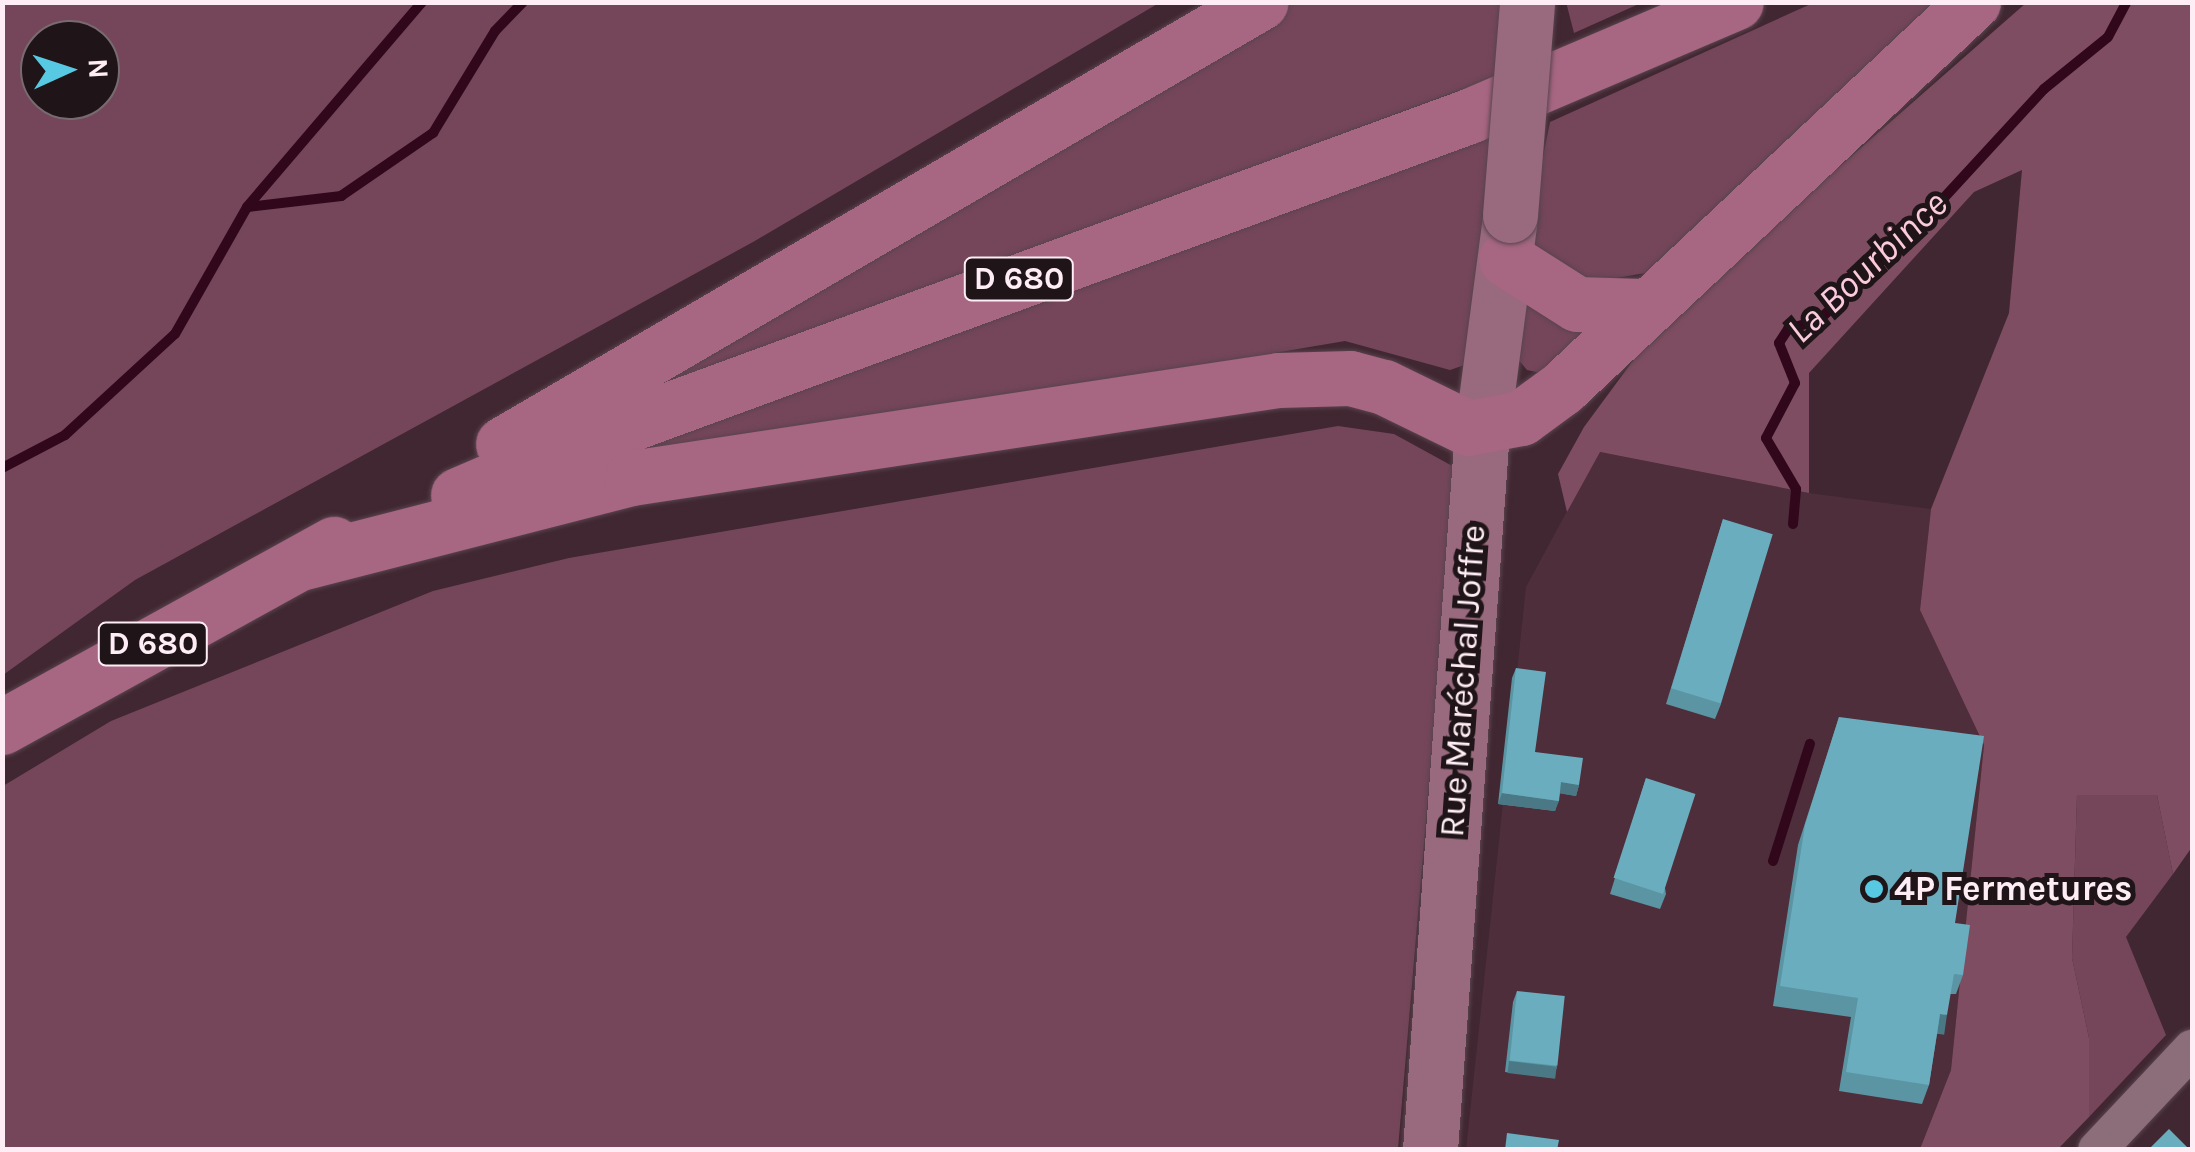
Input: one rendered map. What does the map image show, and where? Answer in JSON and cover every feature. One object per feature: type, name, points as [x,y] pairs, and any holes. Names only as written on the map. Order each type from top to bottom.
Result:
[{"type":"main road","points":[[304,562],[1261,2]]},
{"type":"main road","name":"Rue Maréchal Joffre","points":[[1430,1150],[1482,430],[1508,237],[1527,2]]},
{"type":"main road","name":"D 680","points":[[2,727],[304,562],[586,440],[1468,116],[1736,2]]},
{"type":"main road","points":[[304,562],[632,478],[1278,380],[1350,378],[1384,387],[1482,430],[1521,418],[1562,388],[1643,306],[1972,2]]},
{"type":"main road","points":[[1508,237],[1577,304],[1643,306]]},
{"type":"street","points":[[2097,1150],[2192,1048]]},
{"type":"shaded area","points":[[3,2],[1159,2],[753,242],[135,580],[3,675]]},
{"type":"shaded area","points":[[1566,2],[1641,2],[1641,3],[1574,33]]},
{"type":"shaded area","points":[[1291,3],[1502,3],[1495,77],[675,381],[674,365]]},
{"type":"shaded area","points":[[1813,3],[1950,3],[1657,271],[1593,282],[1554,266],[1527,236],[1550,122]]},
{"type":"shaded area","points":[[2026,3],[2192,3],[2192,847],[2173,874],[2157,795],[2077,795],[2072,958],[2089,1038],[2089,1117],[2058,1149],[1920,1149],[1951,1070],[1984,745],[1920,610],[1931,509],[2009,313],[2022,170],[1974,192],[1809,373],[1809,493],[1600,452],[1567,512],[1558,474],[1584,427],[1660,324]]},
{"type":"shaded area","points":[[1492,135],[1473,362],[1450,370],[1345,341],[732,446],[596,463]]},
{"type":"shaded area","points":[[1523,295],[1608,320],[1541,373],[1527,370],[1517,358]]},
{"type":"shaded area","points":[[1338,426],[1394,434],[1456,468],[1398,1149],[3,1150],[3,786],[111,721],[433,591],[569,558]]},
{"type":"shaded area","points":[[1599,452],[1809,493],[1931,509],[1920,610],[1984,745],[1951,1070],[1920,1149],[1466,1150],[1526,587]]},
{"type":"shaded area","points":[[2077,795],[2157,795],[2173,874],[2126,937],[2166,1035],[2089,1117],[2089,1038],[2072,958]]},
{"type":"building","points":[[1723,519],[1773,534],[1721,703],[1671,688]]},
{"type":"building","points":[[1516,668],[1546,672],[1535,752],[1583,758],[1579,785],[1561,782],[1559,801],[1502,793]]},
{"type":"building","name":"4P Fermetures","points":[[1839,717],[1984,736],[1955,923],[1970,925],[1963,975],[1954,974],[1947,1015],[1940,1014],[1929,1085],[1846,1072],[1858,998],[1780,986],[1805,825]]},
{"type":"building","points":[[1646,778],[1695,794],[1663,894],[1614,878]]},
{"type":"building","points":[[1517,991],[1565,996],[1557,1066],[1510,1061]]},
{"type":"building","points":[[2169,1129],[2190,1150],[2148,1150]]},
{"type":"building","points":[[1507,1133],[1559,1140],[1557,1150],[1505,1150]]},
{"type":"waterway","points":[[2,468],[65,435],[175,334],[247,207],[422,2]]},
{"type":"waterway","points":[[248,207],[341,196],[433,133],[495,31],[523,2]]},
{"type":"waterway","name":"La Bourbince","points":[[1793,524],[1796,489],[1766,438],[1795,383],[1779,343],[1788,329],[1819,320],[1918,226],[2044,89],[2108,37],[2127,2]]},
{"type":"waterway","name":"La Bourbince","points":[[1773,861],[1810,744]]},
{"type":"place","name":"4P Fermetures","points":[[1874,889]]}]
